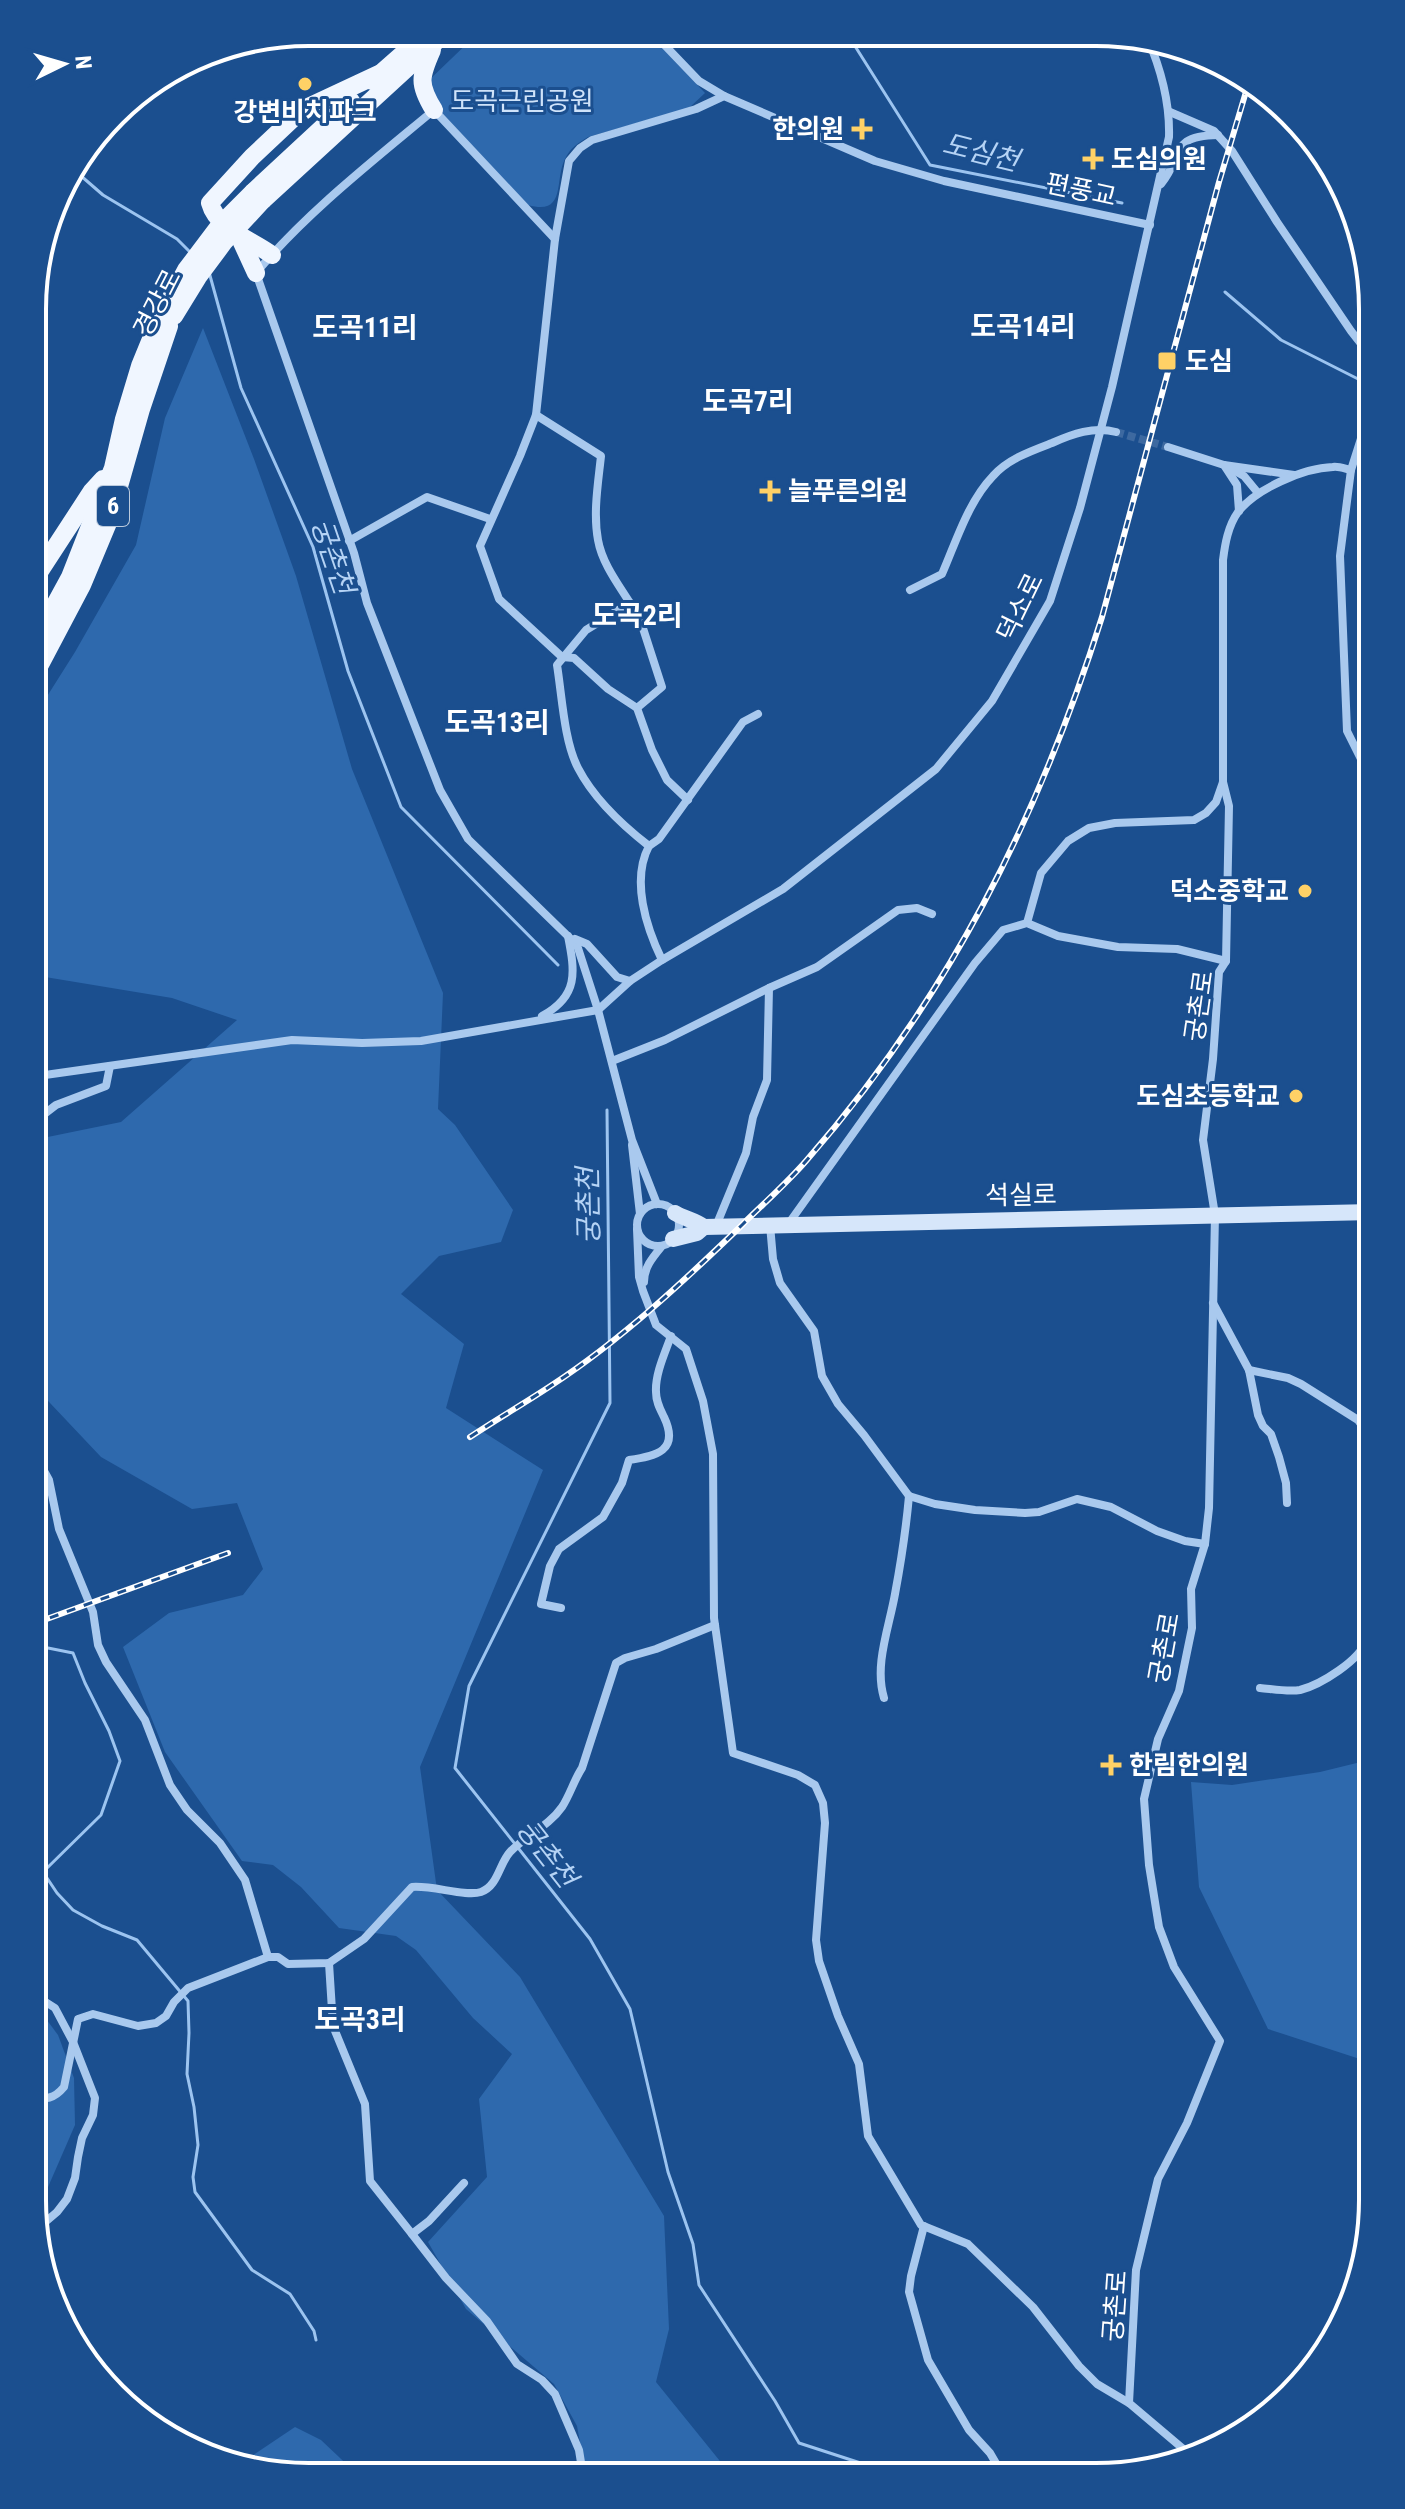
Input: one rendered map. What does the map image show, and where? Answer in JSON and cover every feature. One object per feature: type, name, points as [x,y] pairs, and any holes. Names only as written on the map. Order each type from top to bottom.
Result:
[{"type":"main road","name":"경강로","points":[[258,196],[379,74],[421,46]]},
{"type":"main road","name":"경강로","points":[[46,621],[70,577],[113,468],[140,366],[164,323],[186,270],[220,225],[258,196],[425,46]]},
{"type":"main road","points":[[432,46],[421,74],[423,93],[434,110]]},
{"type":"main road","points":[[272,255],[239,236],[212,211],[210,203],[252,157],[302,110],[379,74]]},
{"type":"main road","points":[[239,236],[256,273]]},
{"type":"main road","name":"경강로","points":[[46,653],[82,585],[110,518],[164,323]]},
{"type":"main road","points":[[46,562],[92,491],[113,468]]},
{"type":"street","name":"편풍교","points":[[665,46],[699,81],[724,96],[884,164],[944,181],[1150,225]]},
{"type":"street","name":"덕소로","points":[[598,1010],[630,981],[662,960],[783,889],[936,769],[992,701],[1050,601],[1102,428],[1169,137],[1170,112],[1154,53]]},
{"type":"street","points":[[688,800],[667,780],[637,708],[608,689],[574,658],[562,657],[499,599],[480,546],[536,415],[555,239],[569,161],[592,140],[696,109],[724,96]]},
{"type":"street","points":[[555,239],[434,110],[369,163],[256,273],[349,541],[367,603],[440,790],[468,839],[577,945],[598,1010],[632,1140],[657,1204],[650,1205],[640,1214]]},
{"type":"street","points":[[1170,112],[1214,131],[1232,151],[1359,341]]},
{"type":"street","points":[[1158,187],[1168,175],[1180,146],[1201,136],[1218,135]]},
{"type":"street","points":[[536,415],[601,456],[596,512],[598,542],[607,565],[640,619],[662,687],[637,708]]},
{"type":"street","points":[[910,590],[942,574],[973,504],[993,475],[1018,457],[1068,435],[1102,428],[1116,432]]},
{"type":"street","points":[[1359,445],[1351,470],[1340,556],[1347,731],[1359,755]]},
{"type":"street","points":[[1168,447],[1224,465],[1298,476]]},
{"type":"street","points":[[1224,465],[1244,476],[1258,493]]},
{"type":"street","points":[[1224,465],[1237,485],[1239,511]]},
{"type":"street","points":[[1239,511],[1273,484],[1334,466],[1351,470]]},
{"type":"street","points":[[349,541],[427,497],[490,519]]},
{"type":"street","name":"궁촌로","points":[[1129,2403],[1136,2270],[1158,2179],[1187,2123],[1220,2041],[1174,1967],[1159,1927],[1149,1865],[1144,1799],[1158,1739],[1179,1691],[1192,1628],[1191,1589],[1205,1544],[1209,1508],[1215,1215],[1203,1140],[1219,972],[1226,961],[1229,806],[1223,782],[1223,560],[1226,540],[1239,511]]},
{"type":"street","points":[[630,603],[586,630],[557,665],[577,767],[594,793],[625,827],[649,846]]},
{"type":"street","points":[[662,960],[647,918],[641,885],[642,860],[649,846],[659,839],[743,722],[758,714]]},
{"type":"street","points":[[1027,923],[1041,873],[1068,841],[1089,828],[1115,823],[1194,820],[1216,802],[1223,782]]},
{"type":"street","points":[[612,1061],[665,1040],[817,967],[898,910],[917,908],[932,914]]},
{"type":"street","points":[[789,1224],[975,963],[1003,930],[1027,923],[1058,936],[1118,947],[1177,949],[1226,961]]},
{"type":"street","points":[[567,935],[587,944],[617,977],[630,981]]},
{"type":"street","points":[[533,1021],[564,1000],[571,986],[574,964],[567,935]]},
{"type":"street","points":[[637,1229],[643,1241],[656,1246],[710,1226],[746,1153],[753,1117],[767,1080],[769,988]]},
{"type":"street","points":[[46,1075],[292,1040],[362,1043],[421,1041],[598,1010]]},
{"type":"street","points":[[46,1113],[56,1105],[106,1086],[110,1066]]},
{"type":"street","points":[[632,1140],[640,1214],[637,1229],[639,1277],[656,1325],[686,1349],[710,1429],[715,1625],[733,1753],[806,1780],[815,1785],[823,1803],[825,1823],[816,1940],[819,1961],[838,2016],[859,2064],[868,2136],[924,2226],[968,2244],[1033,2307],[1097,2384],[1129,2403],[1183,2448]]},
{"type":"street","name":"석실로","points":[[657,1204],[670,1208],[685,1219],[710,1226],[1359,1212]]},
{"type":"street","points":[[643,1291],[644,1274],[651,1259],[668,1243],[679,1226],[675,1213]]},
{"type":"street","points":[[770,1224],[773,1259],[780,1283],[814,1331],[822,1376],[838,1404],[909,1496],[935,1504],[975,1510],[1025,1513],[1039,1512],[1077,1499],[1111,1507],[1157,1531],[1185,1541],[1205,1544]]},
{"type":"street","points":[[1213,1302],[1249,1370],[1258,1415],[1271,1434],[1279,1457],[1286,1483],[1287,1503]]},
{"type":"street","points":[[561,1608],[541,1604],[550,1566],[559,1549],[603,1517],[622,1483],[629,1460],[656,1456],[667,1441],[669,1430],[658,1407],[656,1391],[671,1336]]},
{"type":"street","points":[[1249,1370],[1288,1378],[1301,1384],[1358,1421]]},
{"type":"street","points":[[46,1475],[59,1529],[93,1612],[98,1645],[145,1720],[170,1785],[187,1810],[220,1843],[245,1880],[268,1957]]},
{"type":"street","points":[[884,1698],[879,1682],[880,1669],[896,1592],[909,1496]]},
{"type":"street","points":[[46,2099],[57,2096],[64,2087],[78,2019],[93,2014],[138,2026],[156,2023],[166,2016],[188,1988],[268,1957],[278,1957],[288,1964],[329,1963],[364,1939],[412,1887],[482,1892],[490,1886],[510,1852],[560,1809],[568,1796],[582,1768],[616,1663],[715,1625]]},
{"type":"street","points":[[1260,1688],[1298,1690],[1325,1678],[1358,1654]]},
{"type":"street","points":[[329,1963],[333,2026],[365,2104],[370,2181],[446,2278],[487,2321],[517,2364],[542,2380],[555,2394],[579,2450],[581,2463]]},
{"type":"street","points":[[46,2002],[55,2008],[73,2042],[95,2098],[93,2115],[82,2138],[75,2178],[67,2199],[47,2220]]},
{"type":"street","points":[[412,2234],[429,2221],[464,2183]]},
{"type":"street","points":[[924,2226],[909,2292],[928,2360],[969,2430],[996,2463]]},
{"type":"green space","name":"도곡근린공원","points":[[464,46],[660,46],[705,93],[689,108],[584,139],[565,159],[554,201],[540,207],[528,205],[429,99],[424,85]]},
{"type":"green space","points":[[203,328],[296,576],[352,769],[443,993],[438,1109],[455,1125],[513,1210],[501,1242],[439,1256],[401,1294],[464,1344],[446,1408],[543,1470],[420,1767],[437,1890],[520,1977],[664,2216],[669,2329],[656,2382],[722,2463],[584,2463],[577,2426],[554,2384],[466,2309],[428,2242],[487,2177],[479,2099],[512,2054],[473,2018],[416,1950],[396,1936],[339,1928],[301,1887],[273,1865],[242,1861],[165,1752],[123,1647],[169,1613],[243,1595],[263,1569],[237,1503],[192,1509],[101,1457],[46,1399],[46,1137],[121,1122],[237,1020],[172,998],[46,977],[46,698],[136,545],[165,418]]},
{"type":"green space","points":[[1358,1763],[1358,2058],[1268,2029],[1199,1887],[1191,1782],[1232,1785],[1320,1772]]},
{"type":"green space","points":[[46,2019],[58,2035],[74,2078],[75,2125],[46,2192]]},
{"type":"green space","points":[[295,2427],[321,2440],[345,2463],[274,2461],[252,2456]]},
{"type":"waterway","name":"도심천","points":[[855,46],[930,165],[1122,203]]},
{"type":"waterway","name":"궁촌천","points":[[81,176],[103,195],[177,239],[190,252]]},
{"type":"waterway","name":"궁촌천","points":[[209,272],[241,388],[313,547],[348,671],[401,807],[558,965]]},
{"type":"waterway","name":"도심천","points":[[1225,292],[1281,340],[1359,379]]},
{"type":"waterway","name":"궁촌천","points":[[607,1110],[610,1403],[469,1686],[455,1768],[590,1939],[630,2009],[668,2172],[693,2244],[699,2285],[799,2443],[860,2463]]},
{"type":"waterway","points":[[46,1648],[73,1653],[120,1761],[101,1815],[46,1869]]},
{"type":"waterway","points":[[46,1876],[73,1910],[137,1940],[188,2001],[187,2074],[198,2145],[193,2177],[195,2192],[252,2270],[290,2294],[314,2331],[316,2340]]},
{"type":"tunnel","points":[[1116,432],[1168,447]]},
{"type":"railway","points":[[470,1437],[578,1368],[627,1330],[782,1186],[857,1100],[945,972],[1017,836],[1077,692],[1102,617],[1246,93]]},
{"type":"railway","points":[[46,1619],[228,1553]]},
{"type":"place","name":"강변비치파크","points":[[305,84]]},
{"type":"place","name":"한의원","points":[[862,129]]},
{"type":"place","name":"도심의원","points":[[1093,159]]},
{"type":"place","name":"도심","points":[[1167,361]]},
{"type":"place","name":"늘푸른의원","points":[[770,491]]},
{"type":"place","name":"덕소중학교","points":[[1305,891]]},
{"type":"place","name":"도심초등학교","points":[[1296,1096]]},
{"type":"place","name":"한림한의원","points":[[1111,1765]]},
{"type":"district","name":"도곡14리","points":[[1023,326]]},
{"type":"district","name":"도곡11리","points":[[365,327]]},
{"type":"district","name":"도곡7리","points":[[748,401]]},
{"type":"district","name":"도곡2리","points":[[637,615]]},
{"type":"district","name":"도곡13리","points":[[497,722]]},
{"type":"district","name":"도곡3리","points":[[360,2019]]}]
